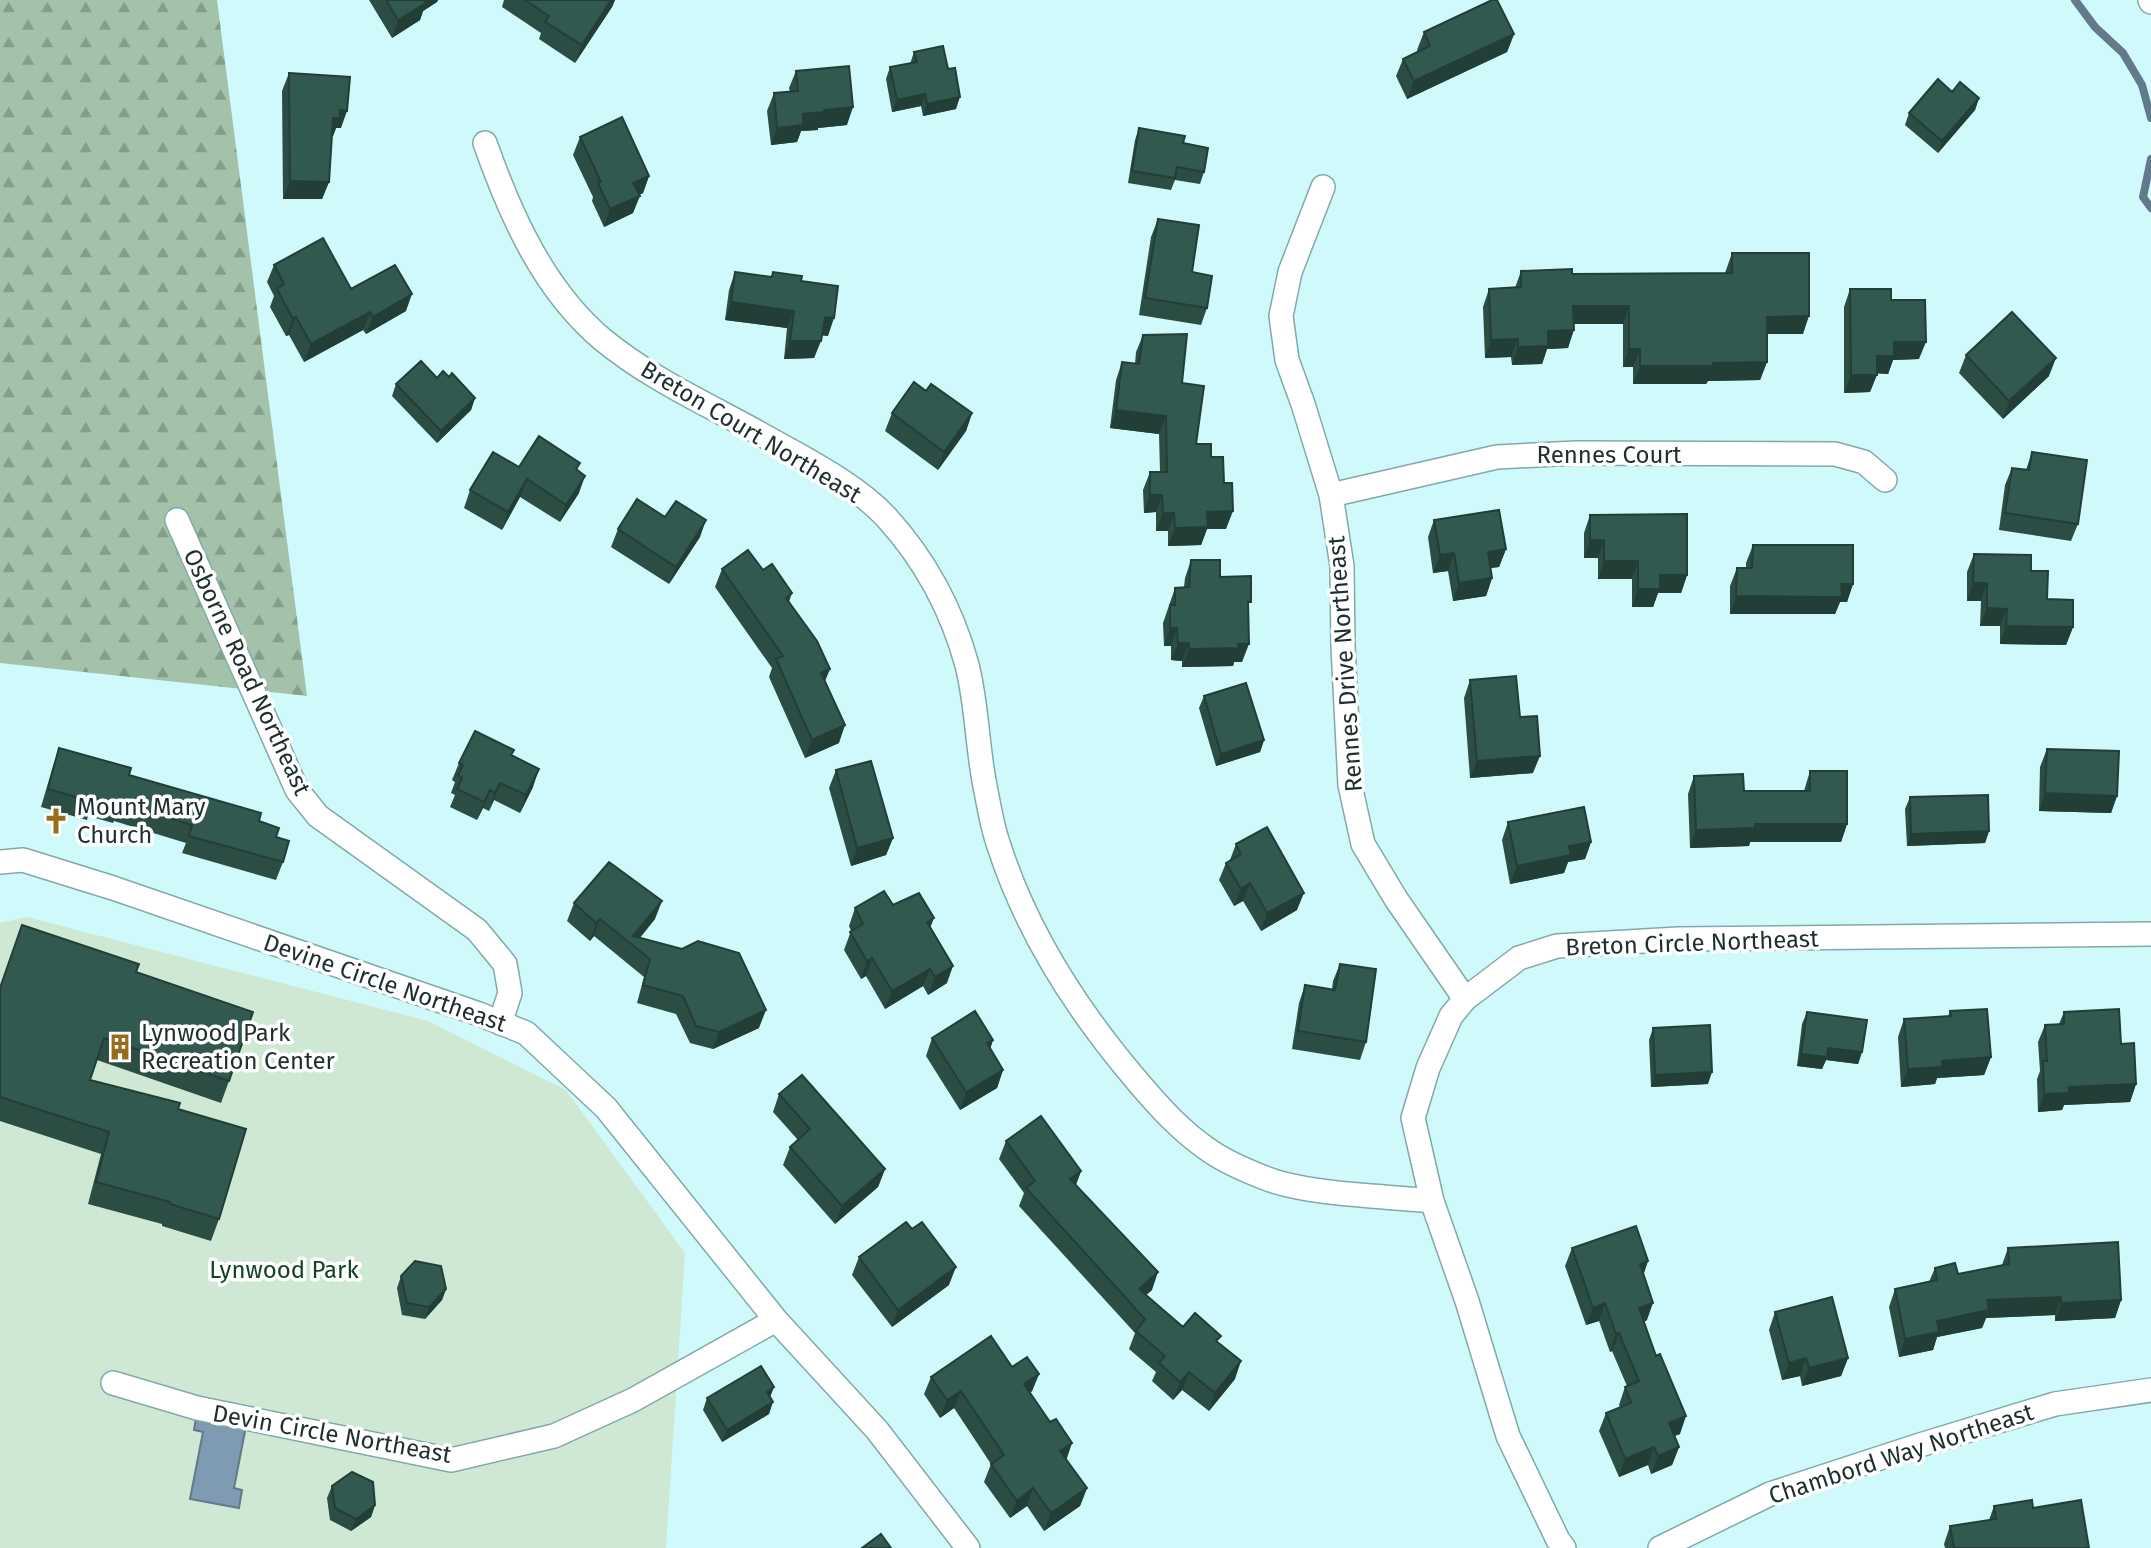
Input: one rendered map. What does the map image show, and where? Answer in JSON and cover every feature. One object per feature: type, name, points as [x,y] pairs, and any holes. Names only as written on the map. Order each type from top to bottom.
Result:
[{"type":"street","name":"Breton Court Northeast","points":[[485,143],[504,197],[539,262],[564,300],[600,337],[635,364],[846,485],[884,515],[926,566],[949,614],[967,666],[998,845],[1019,896],[1058,973],[1110,1049],[1170,1119],[1211,1152],[1268,1179],[1314,1189],[1432,1202]]},
{"type":"street","name":"Rennes Drive Northeast","points":[[1323,187],[1290,272],[1281,316],[1287,360],[1331,495],[1342,565],[1350,785],[1363,844],[1396,899],[1465,999]]},
{"type":"street","name":"Rennes Court","points":[[1331,495],[1497,457],[1576,453],[1835,454],[1864,462],[1885,480]]},
{"type":"street","name":"Osborne Road Northeast","points":[[177,520],[297,790],[318,816],[477,930],[505,964],[510,993],[500,1023]]},
{"type":"street","name":"Devine Circle Northeast","points":[[0,862],[23,860],[113,888],[526,1033],[606,1108],[776,1320]]},
{"type":"street","name":"Breton Circle Northeast","points":[[1564,1548],[1558,1541],[1508,1436],[1467,1301],[1432,1202],[1413,1118],[1427,1068],[1451,1016],[1465,999],[1519,958],[1558,946],[1678,939],[2151,934]]},
{"type":"street","name":"Devin Circle Northeast","points":[[113,1383],[197,1408],[451,1460],[554,1436],[633,1400],[776,1320]]},
{"type":"street","points":[[776,1320],[877,1430],[968,1548]]},
{"type":"street","name":"Chambord Way Northeast","points":[[1660,1548],[1770,1494],[1920,1445],[2055,1404],[2151,1390]]},
{"type":"green space","points":[[0,0],[217,0],[307,696],[0,663]]},
{"type":"green space","name":"Lynwood Park","points":[[27,917],[428,1021],[566,1090],[685,1253],[666,1548],[0,1548],[0,923]]},
{"type":"water","points":[[197,1412],[247,1421],[234,1488],[242,1490],[239,1508],[190,1499],[203,1432],[194,1430]]},
{"type":"building","points":[[386,0],[424,0],[426,3],[398,20]]},
{"type":"building","points":[[525,0],[611,0],[582,45],[545,22],[549,16]]},
{"type":"building","points":[[1497,0],[1514,34],[1414,81],[1403,59],[1430,46],[1424,32]]},
{"type":"building","points":[[943,46],[948,69],[955,68],[960,97],[927,104],[925,94],[897,100],[890,67],[917,62],[914,52]]},
{"type":"building","points":[[849,66],[853,107],[803,114],[803,125],[777,128],[774,93],[798,91],[796,71]]},
{"type":"building","points":[[289,73],[350,77],[347,111],[340,110],[340,118],[333,118],[329,182],[290,181]]},
{"type":"building","points":[[1938,79],[1952,92],[1960,82],[1979,98],[1942,141],[1909,113]]},
{"type":"building","points":[[622,117],[649,176],[633,183],[640,196],[610,209],[580,137]]},
{"type":"building","points":[[1139,128],[1185,136],[1183,143],[1208,148],[1204,172],[1177,167],[1175,178],[1132,171]]},
{"type":"building","points":[[1158,219],[1199,225],[1192,272],[1212,276],[1207,308],[1145,298]]},
{"type":"building","points":[[323,238],[351,289],[395,265],[412,294],[373,317],[370,312],[311,344],[296,317],[293,319],[277,289],[284,284],[274,265]]},
{"type":"building","points":[[1732,253],[1809,253],[1809,316],[1767,317],[1767,362],[1713,363],[1713,366],[1640,366],[1640,349],[1629,349],[1629,306],[1573,306],[1574,330],[1548,331],[1548,346],[1518,347],[1518,339],[1491,340],[1489,289],[1521,287],[1521,271],[1572,269],[1572,274],[1732,273]]},
{"type":"building","points":[[735,272],[772,277],[773,272],[802,276],[801,281],[838,286],[834,318],[825,317],[821,341],[790,341],[794,311],[731,302]]},
{"type":"building","points":[[1850,289],[1891,289],[1891,300],[1925,300],[1926,342],[1894,342],[1894,356],[1877,356],[1877,375],[1851,375]]},
{"type":"building","points":[[2012,312],[2056,358],[2009,401],[1966,355]]},
{"type":"building","points":[[1187,334],[1182,383],[1204,386],[1196,444],[1211,444],[1211,457],[1223,457],[1224,483],[1232,483],[1233,511],[1207,512],[1208,527],[1175,528],[1174,513],[1163,513],[1162,495],[1150,495],[1150,472],[1167,472],[1166,416],[1116,410],[1122,362],[1139,364],[1143,335]]},
{"type":"building","points":[[421,361],[437,378],[443,371],[449,377],[452,373],[475,398],[441,431],[396,384]]},
{"type":"building","points":[[914,382],[926,391],[931,384],[972,413],[944,452],[892,413]]},
{"type":"building","points":[[539,436],[580,463],[576,469],[585,476],[566,505],[527,479],[508,512],[470,490],[493,452],[519,467]]},
{"type":"building","points":[[2032,452],[2087,460],[2078,524],[2005,513],[2012,468],[2029,470]]},
{"type":"building","points":[[637,499],[665,517],[676,501],[706,520],[676,567],[618,529]]},
{"type":"building","points":[[1499,510],[1506,549],[1488,552],[1492,578],[1459,583],[1454,553],[1440,555],[1434,520]]},
{"type":"building","points":[[1687,514],[1687,575],[1660,575],[1660,589],[1638,589],[1638,561],[1604,561],[1604,540],[1590,540],[1590,515]]},
{"type":"building","points":[[1753,545],[1853,545],[1853,584],[1841,584],[1842,597],[1736,596],[1737,568],[1752,568]]},
{"type":"building","points":[[748,550],[763,570],[772,564],[792,593],[786,598],[817,641],[830,669],[821,673],[845,725],[812,740],[776,659],[783,656],[722,569]]},
{"type":"building","points":[[1974,554],[2031,555],[2031,571],[2048,571],[2047,599],[2073,600],[2073,627],[2006,626],[2007,609],[1987,608],[1987,583],[1973,583]]},
{"type":"building","points":[[1191,560],[1220,560],[1220,577],[1251,576],[1251,602],[1248,602],[1249,644],[1238,644],[1239,648],[1189,649],[1189,643],[1178,643],[1177,628],[1170,628],[1170,605],[1175,605],[1175,588],[1189,587]]},
{"type":"building","points":[[1516,676],[1520,717],[1537,716],[1540,756],[1477,761],[1470,680]]},
{"type":"building","points":[[1246,683],[1264,740],[1221,754],[1204,696]]},
{"type":"building","points":[[475,731],[514,750],[511,755],[539,769],[526,795],[500,783],[495,793],[490,790],[484,802],[457,789],[462,778],[458,775],[463,765],[459,763]]},
{"type":"building","points":[[59,748],[131,768],[129,775],[261,813],[259,821],[279,828],[276,837],[289,841],[283,862],[189,836],[192,825],[121,803],[120,805],[94,798],[93,802],[48,789]]},
{"type":"building","points":[[2047,749],[2119,751],[2117,796],[2045,793]]},
{"type":"building","points":[[871,761],[893,838],[857,848],[836,770]]},
{"type":"building","points":[[1810,771],[1847,771],[1847,824],[1755,824],[1755,828],[1696,830],[1694,776],[1743,774],[1744,791],[1810,791]]},
{"type":"building","points":[[1988,795],[1989,831],[1911,834],[1910,797]]},
{"type":"building","points":[[1584,807],[1591,842],[1569,846],[1571,855],[1517,866],[1508,822]]},
{"type":"building","points":[[1267,827],[1304,893],[1267,913],[1250,883],[1241,889],[1226,863],[1241,854],[1236,844]]},
{"type":"building","points":[[609,862],[662,901],[633,936],[682,949],[698,941],[739,953],[766,1010],[719,1032],[696,1026],[683,996],[643,985],[650,959],[600,919],[596,923],[574,903]]},
{"type":"building","points":[[884,891],[893,905],[919,893],[934,918],[927,922],[953,966],[935,977],[930,969],[892,991],[872,958],[867,961],[850,932],[863,924],[855,908]]},
{"type":"building","points":[[22,925],[139,964],[136,972],[253,1012],[229,1081],[104,1038],[90,1080],[180,1103],[178,1109],[246,1129],[219,1219],[170,1202],[96,1182],[109,1132],[0,1097],[0,988]]},
{"type":"building","points":[[1340,964],[1376,969],[1366,1042],[1298,1031],[1305,985],[1335,990]]},
{"type":"building","points":[[1987,1009],[1991,1057],[1942,1061],[1942,1067],[1908,1069],[1904,1019],[1951,1016],[1950,1011]]},
{"type":"building","points":[[2119,1009],[2121,1044],[2134,1043],[2136,1084],[2069,1087],[2069,1093],[2044,1094],[2043,1061],[2047,1061],[2045,1025],[2064,1024],[2064,1012]]},
{"type":"building","points":[[975,1011],[993,1040],[987,1043],[1003,1070],[966,1092],[932,1038]]},
{"type":"building","points":[[1807,1012],[1867,1020],[1862,1052],[1828,1048],[1827,1057],[1801,1054]]},
{"type":"building","points":[[1710,1025],[1712,1072],[1655,1075],[1653,1028]]},
{"type":"building","points":[[802,1075],[885,1169],[842,1206],[790,1147],[810,1129],[779,1094]]},
{"type":"building","points":[[1041,1116],[1081,1171],[1070,1179],[1158,1272],[1139,1289],[1183,1327],[1195,1313],[1221,1336],[1216,1341],[1241,1361],[1215,1393],[1189,1372],[1180,1382],[1159,1363],[1165,1356],[1136,1331],[1145,1319],[1026,1188],[1035,1181],[1006,1141]]},
{"type":"building","points":[[906,1222],[912,1229],[922,1222],[956,1267],[898,1310],[859,1257]]},
{"type":"building","points":[[1636,1226],[1648,1261],[1640,1264],[1653,1303],[1639,1308],[1656,1356],[1660,1354],[1686,1416],[1669,1423],[1679,1447],[1658,1456],[1654,1447],[1625,1459],[1606,1413],[1631,1403],[1625,1387],[1639,1381],[1619,1333],[1616,1334],[1605,1303],[1593,1308],[1572,1248]]},
{"type":"building","points":[[2118,1242],[2121,1300],[2061,1303],[2061,1297],[1987,1300],[1989,1310],[1937,1321],[1939,1332],[1905,1339],[1895,1289],[1937,1280],[1935,1268],[1955,1263],[1958,1274],[2009,1264],[2008,1248]]},
{"type":"building","points":[[415,1261],[441,1266],[446,1289],[429,1307],[407,1303],[401,1276]]},
{"type":"building","points":[[1832,1297],[1848,1358],[1809,1368],[1806,1358],[1789,1363],[1775,1312]]},
{"type":"building","points":[[991,1336],[1012,1367],[1027,1357],[1039,1374],[1024,1384],[1050,1422],[1056,1419],[1072,1443],[1060,1451],[1087,1488],[1051,1513],[1033,1488],[1017,1501],[991,1464],[1004,1455],[961,1391],[947,1400],[931,1377]]},
{"type":"building","points":[[761,1366],[774,1387],[767,1392],[773,1402],[727,1430],[707,1398]]},
{"type":"building","points":[[352,1472],[373,1482],[375,1505],[356,1519],[335,1508],[332,1486]]},
{"type":"building","points":[[2032,1500],[2033,1508],[2081,1500],[2089,1548],[1954,1548],[1950,1526],[1996,1519],[1994,1506]]},
{"type":"building","points":[[881,1534],[891,1548],[862,1548]]},
{"type":"waterway","points":[[2075,0],[2095,27],[2123,53],[2142,85],[2151,118]]},
{"type":"waterway","points":[[2151,159],[2143,197],[2151,208]]},
{"type":"place","name":"Mount Mary Church","points":[[56,821]]},
{"type":"place","name":"Lynwood Park Recreation Center","points":[[120,1047]]}]
